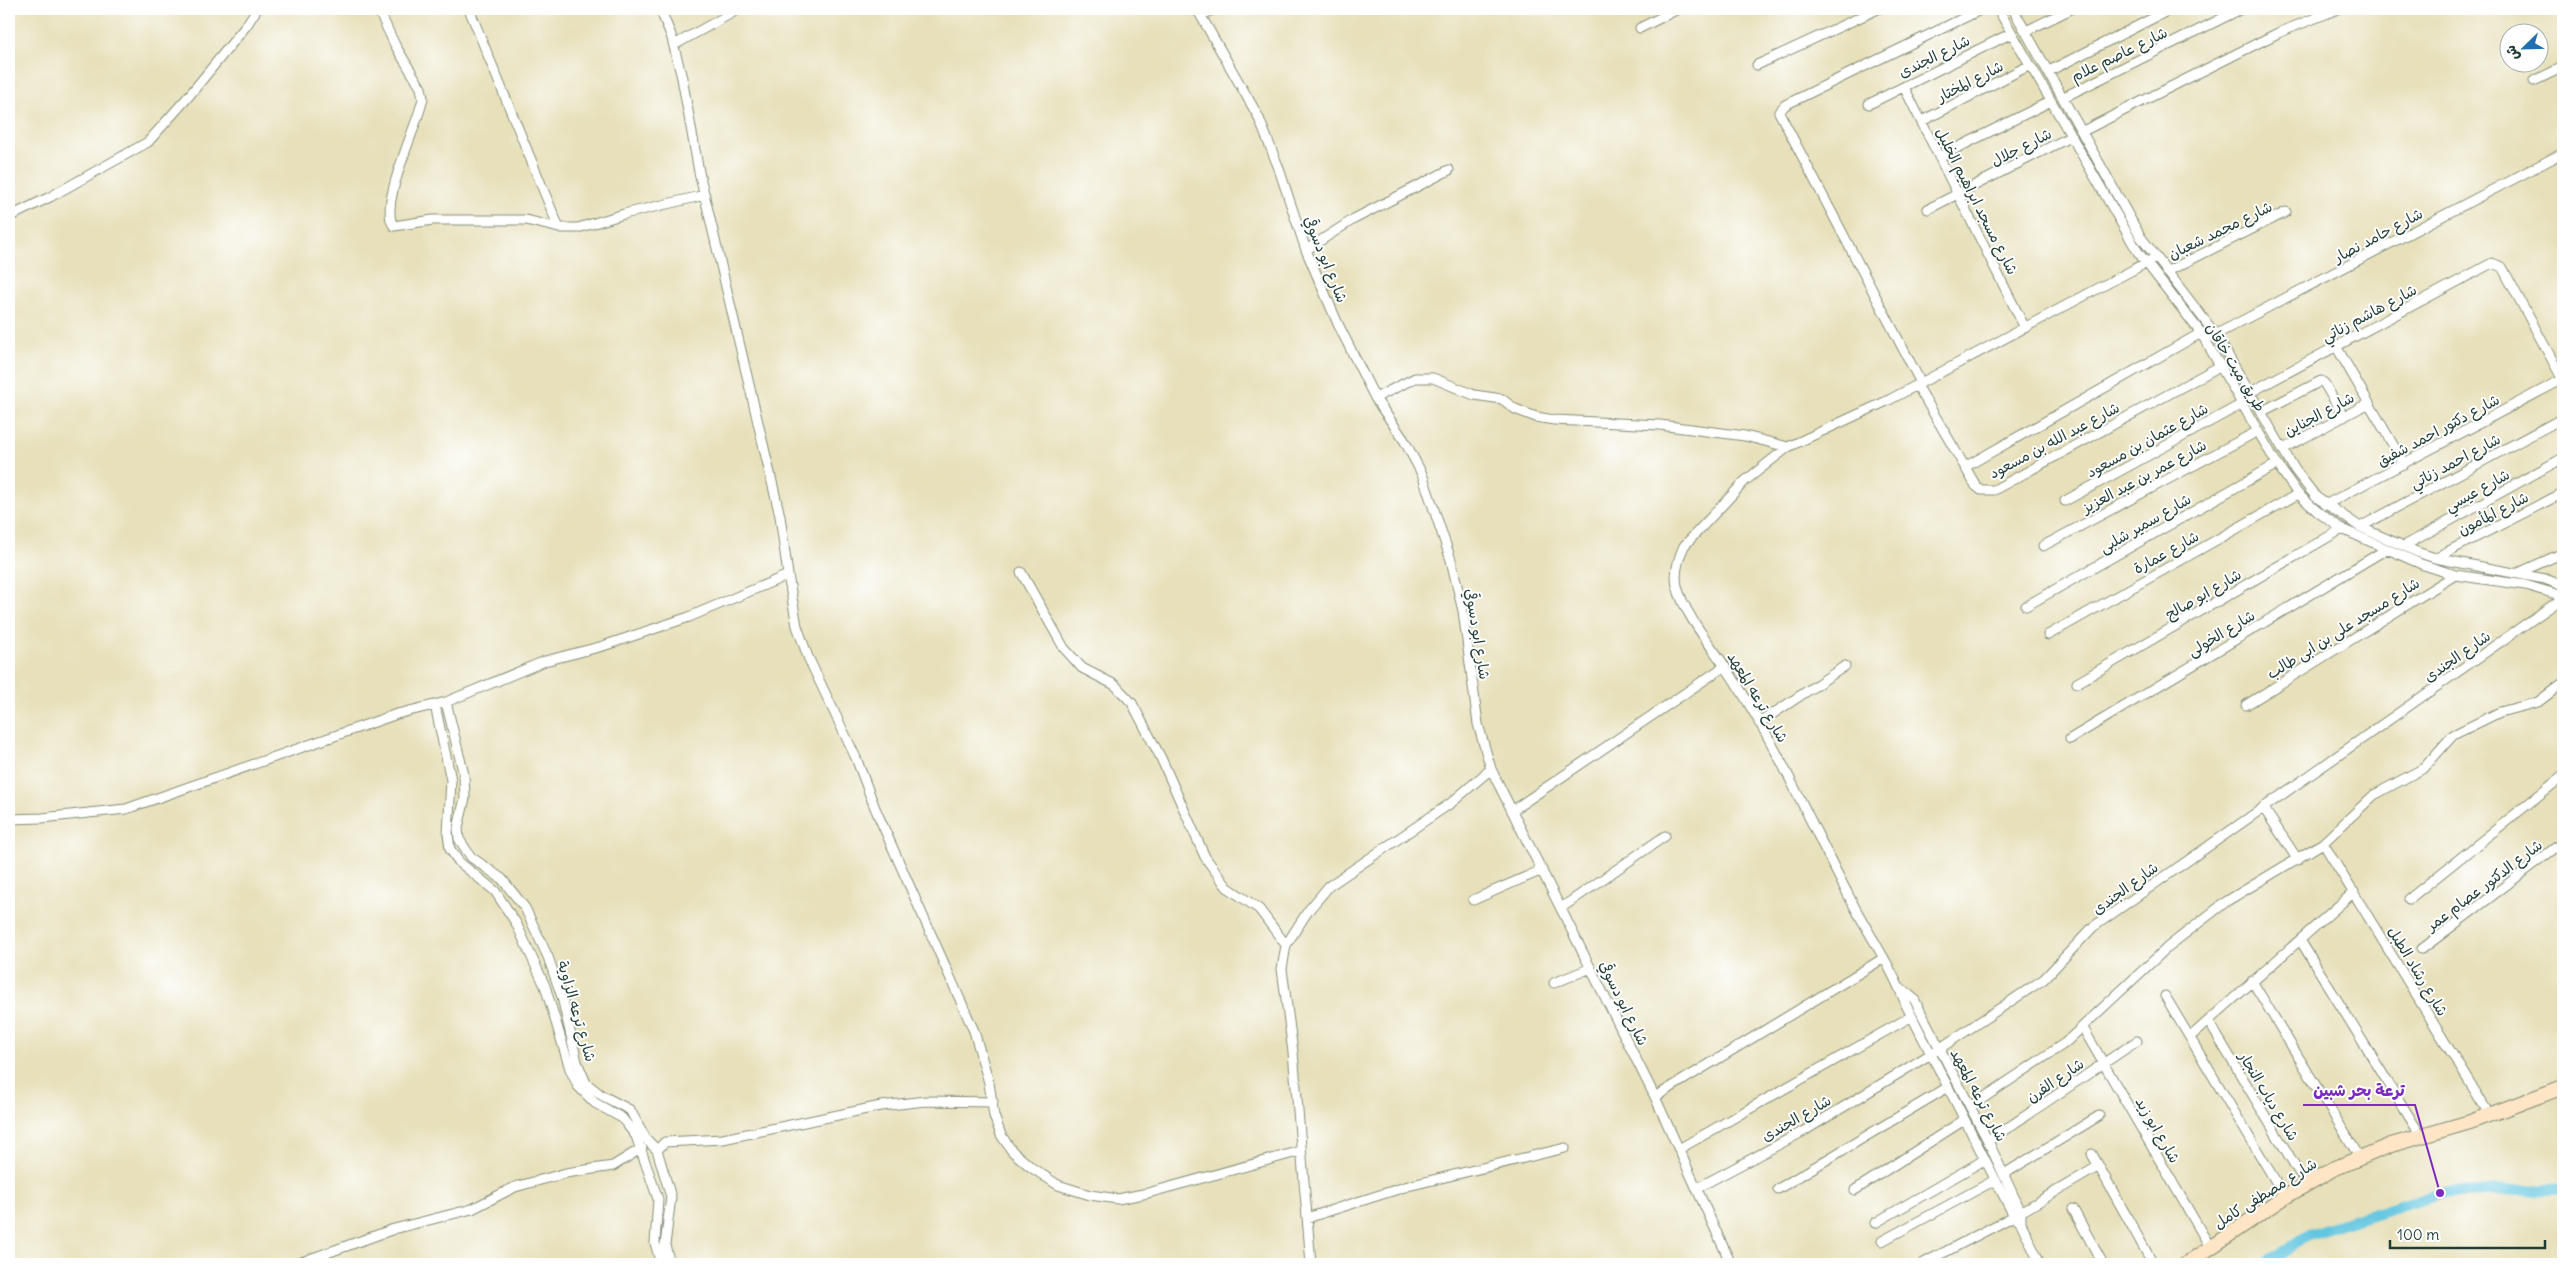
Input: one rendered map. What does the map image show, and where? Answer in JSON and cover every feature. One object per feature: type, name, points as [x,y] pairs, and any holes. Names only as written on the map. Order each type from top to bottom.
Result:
[{"type":"main road","name":"شارع مصطفى كامل","points":[[2186,1264],[2210,1246],[2306,1184],[2360,1158],[2563,1087]]},
{"type":"street","points":[[9,217],[50,197],[148,142],[188,98],[246,26],[257,9]]},
{"type":"street","points":[[378,9],[394,45],[421,88],[424,98],[394,184],[390,202],[392,224],[397,226],[433,220],[526,220],[559,228],[578,228],[624,214],[705,195]]},
{"type":"street","points":[[469,9],[559,228]]},
{"type":"street","points":[[660,9],[674,45],[682,78],[698,172],[780,516],[797,626],[808,657],[856,758],[875,808],[974,1031],[982,1054],[993,1102],[994,1116],[1001,1135],[1012,1151],[1032,1168],[1058,1185],[1090,1195],[1118,1198],[1148,1193],[1301,1151]]},
{"type":"street","points":[[674,45],[739,9]]},
{"type":"street","points":[[1199,12],[1215,9]]},
{"type":"street","points":[[1640,28],[1678,9]]},
{"type":"street","points":[[1757,65],[1878,9]]},
{"type":"street","name":"شارع عبد الله بن مسعود","points":[[1982,9],[1780,108],[1780,114],[1919,384],[1976,486],[1981,490],[1994,490],[2220,366]]},
{"type":"street","name":"طريق ميت خاقان","points":[[1998,9],[2146,263],[2203,336],[2278,464],[2298,494],[2318,512],[2342,529],[2385,550],[2455,575],[2524,585],[2563,597]]},
{"type":"street","name":"طريق ميت خاقان","points":[[2013,9],[2064,97],[2140,236],[2216,335],[2302,480],[2324,505],[2360,527],[2435,558],[2517,573],[2563,586]]},
{"type":"street","points":[[2026,31],[2070,9]]},
{"type":"street","points":[[2049,71],[2171,9]]},
{"type":"street","name":"شارع عاصم علام","points":[[2064,97],[2241,9]]},
{"type":"street","points":[[2083,131],[2278,33],[2338,9]]},
{"type":"street","name":"شارع ابو دسوقي","points":[[1199,12],[1258,116],[1278,166],[1306,250],[1338,324],[1375,398],[1408,447],[1422,474],[1451,560],[1463,611],[1479,733],[1492,769],[1655,1097],[1731,1264]]},
{"type":"street","name":"شارع الجندى","points":[[1869,104],[2012,33]]},
{"type":"street","name":"شارع المختار","points":[[1922,121],[2030,65]]},
{"type":"street","points":[[2534,80],[2563,67]]},
{"type":"street","name":"شارع مسجد ابراهيم الخليل","points":[[1904,87],[2025,328]]},
{"type":"street","points":[[1939,157],[2051,101]]},
{"type":"street","name":"شارع جلال","points":[[1928,209],[2072,136]]},
{"type":"street","name":"شارع حامد نصار","points":[[1965,467],[2203,336],[2216,335],[2563,153]]},
{"type":"street","points":[[1306,250],[1354,219],[1449,170]]},
{"type":"street","name":"شارع محمد شعبان","points":[[2166,272],[2286,212]]},
{"type":"street","name":"شارع ترعه المعهد","points":[[2018,1217],[2004,1174],[1981,1127],[1912,1016],[1900,987],[1854,906],[1759,723],[1725,666],[1700,629],[1677,587],[1678,559],[1684,546],[1745,481],[1788,447],[1858,416],[2155,258]]},
{"type":"street","name":"شارع هاشم زناتي","points":[[2249,393],[2488,264],[2495,263],[2502,267],[2563,379]]},
{"type":"street","points":[[2336,346],[2404,464]]},
{"type":"street","points":[[1375,398],[1416,378],[1433,378],[1474,395],[1502,399],[1515,410],[1545,418],[1660,426],[1745,436],[1788,447]]},
{"type":"street","name":"شارع دكتور احمد شفيق","points":[[2324,505],[2563,379]]},
{"type":"street","points":[[2261,412],[2320,380],[2324,383],[2344,417]]},
{"type":"street","name":"شارع عثمان بن مسعود","points":[[2065,501],[2242,404]]},
{"type":"street","name":"شارع الجناين","points":[[2283,449],[2369,404]]},
{"type":"street","name":"شارع احمد زناتي","points":[[2360,527],[2563,418]]},
{"type":"street","name":"شارع عمر بن عبد العزيز","points":[[2044,546],[2258,430]]},
{"type":"street","name":"شارع عيسي","points":[[2404,546],[2563,458]]},
{"type":"street","name":"شارع سمير شلبى","points":[[2026,606],[2278,464]]},
{"type":"street","name":"شارع عمارة","points":[[2048,635],[2298,494]]},
{"type":"street","name":"شارع المأمون","points":[[2435,558],[2563,494]]},
{"type":"street","name":"شارع ابو صالح","points":[[2077,683],[2342,529]]},
{"type":"street","name":"شارع الخولى","points":[[2070,739],[2385,550]]},
{"type":"street","points":[[2517,573],[2563,553]]},
{"type":"street","points":[[1021,572],[1064,648],[1072,658],[1082,668],[1116,685],[1132,703],[1157,750],[1205,858],[1217,876],[1227,887],[1259,908],[1286,945]]},
{"type":"street","points":[[9,819],[42,818],[126,809],[397,714],[446,702],[545,661],[603,646],[689,616],[788,575]]},
{"type":"street","name":"شارع مسجد على بن ابى طالب","points":[[2246,705],[2455,575]]},
{"type":"street","name":"شارع الجندى","points":[[1697,1188],[1804,1131],[1935,1052],[2044,980],[2093,927],[2563,597]]},
{"type":"street","points":[[1513,810],[1725,666]]},
{"type":"street","points":[[1759,723],[1845,666]]},
{"type":"street","points":[[1970,1107],[2065,1043],[2162,952],[2209,915],[2246,889],[2298,860],[2323,843],[2374,796],[2424,768],[2453,735],[2500,712],[2538,702],[2563,683]]},
{"type":"street","name":"شارع ترعه الزاوية","points":[[446,702],[464,775],[465,798],[458,828],[459,839],[464,850],[502,879],[525,908],[548,957],[559,989],[578,1062],[586,1083],[601,1095],[630,1110],[646,1138],[657,1150],[671,1197],[665,1245],[670,1264]]},
{"type":"street","name":"شارع ترعه الزاوية","points":[[435,705],[451,780],[448,834],[450,849],[459,862],[495,890],[516,923],[545,986],[570,1069],[578,1086],[588,1098],[628,1123],[642,1148],[658,1199],[659,1212],[656,1243],[661,1264]]},
{"type":"street","points":[[1311,1264],[1293,1052],[1282,969],[1286,945],[1313,904],[1329,886],[1444,808],[1492,769]]},
{"type":"street","points":[[2409,899],[2563,776]]},
{"type":"street","points":[[2263,807],[2298,860]]},
{"type":"street","points":[[1562,908],[1665,836]]},
{"type":"street","name":"شارع الدكتور عصام عمر","points":[[2422,949],[2563,842]]},
{"type":"street","name":"شارع رشاد الطبل","points":[[2323,843],[2489,1114]]},
{"type":"street","points":[[1473,900],[1542,870]]},
{"type":"street","points":[[2190,1038],[2354,892]]},
{"type":"street","points":[[2300,940],[2420,1136]]},
{"type":"street","points":[[1655,1097],[1884,958]]},
{"type":"street","points":[[1554,983],[1591,968]]},
{"type":"street","points":[[2252,981],[2360,1158]]},
{"type":"street","name":"شارع ترعه المعهد","points":[[1900,987],[1914,1000],[1948,1087],[1984,1160],[2018,1217],[2040,1264]]},
{"type":"street","points":[[2165,996],[2285,1197]]},
{"type":"street","points":[[1679,1149],[1912,1016]]},
{"type":"street","name":"شارع دياب النجار","points":[[2209,1022],[2306,1184]]},
{"type":"street","name":"شارع ابو زيد","points":[[2083,1028],[2210,1246]]},
{"type":"street","name":"شارع الفرن","points":[[1988,1141],[2137,1042]]},
{"type":"street","points":[[1778,1189],[1948,1087]]},
{"type":"street","points":[[657,1150],[665,1142],[741,1136],[882,1106],[926,1101],[993,1102]]},
{"type":"street","points":[[2004,1174],[2099,1116]]},
{"type":"street","points":[[1855,1190],[1964,1120]]},
{"type":"street","points":[[1971,1135],[1981,1127]]},
{"type":"street","points":[[296,1264],[394,1229],[472,1208],[515,1187],[566,1173],[613,1166],[642,1148]]},
{"type":"street","points":[[1307,1218],[1408,1186],[1565,1148]]},
{"type":"street","points":[[2092,1154],[2153,1264]]},
{"type":"street","points":[[1875,1223],[1984,1160]]},
{"type":"street","points":[[1922,1264],[2018,1217],[2098,1166]]},
{"type":"street","points":[[1882,1241],[1995,1180]]},
{"type":"street","points":[[2073,1209],[2103,1264]]},
{"type":"waterway","points":[[2266,1264],[2310,1234],[2440,1193],[2563,1189]]},
{"type":"place","name":"ترعة بحر شبين","points":[[2440,1193]]}]
